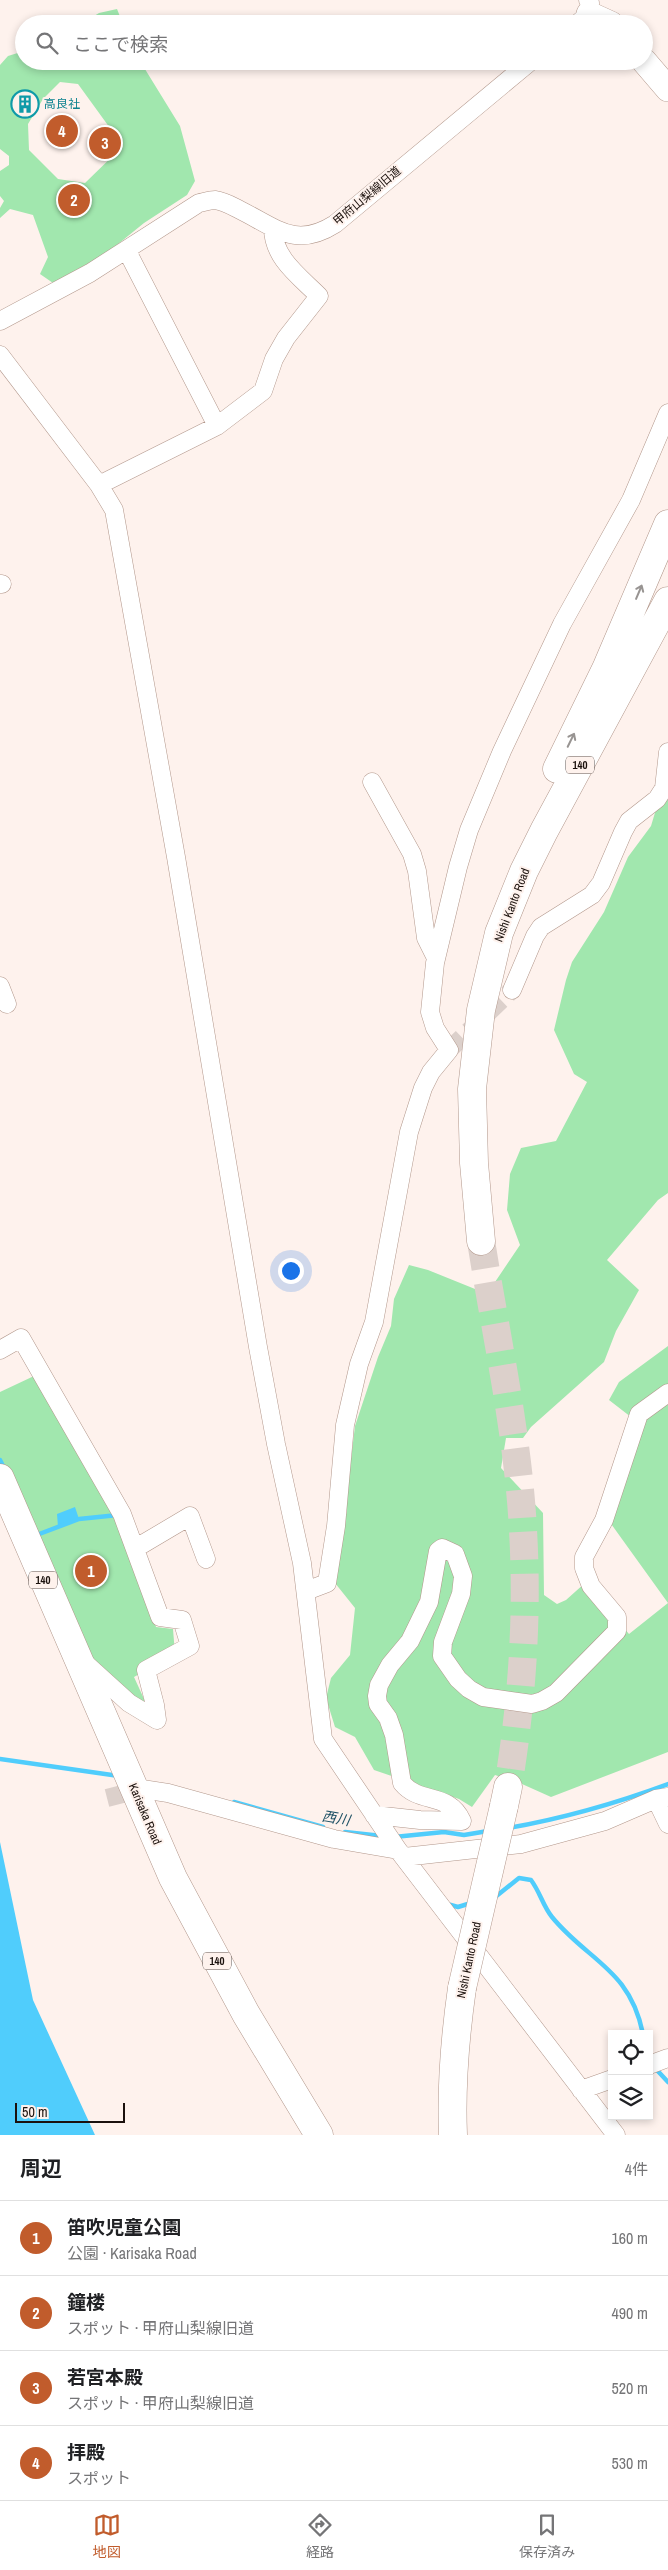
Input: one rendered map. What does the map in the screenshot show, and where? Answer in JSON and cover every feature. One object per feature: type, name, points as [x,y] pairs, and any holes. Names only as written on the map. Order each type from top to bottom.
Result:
[{"type":"highway","points":[[499,933],[517,868],[537,813],[606,669],[668,524]]},
{"type":"highway","name":"Nishi Kanto Road","points":[[481,1241],[474,1163],[472,1089],[481,1010],[499,933],[524,871],[668,601]]},
{"type":"highway","points":[[524,871],[619,707],[668,628]]},
{"type":"highway","name":"Karisaka Road","points":[[0,1478],[83,1672],[136,1784],[173,1878],[246,2014],[318,2135]]},
{"type":"highway","name":"Nishi Kanto Road","points":[[453,2135],[452,2087],[455,2038],[462,1988],[508,1787]]},
{"type":"street","name":"甲府山梨線旧道","points":[[0,322],[127,251],[199,203],[215,200],[227,203],[292,236],[308,237],[320,234],[335,224],[383,182],[520,70]]},
{"type":"street","points":[[651,70],[668,90]]},
{"type":"street","points":[[99,486],[217,426],[263,391],[274,359],[286,338],[319,296],[283,260],[273,240],[273,228]]},
{"type":"street","points":[[127,251],[217,426]]},
{"type":"street","points":[[0,355],[99,486],[114,510],[176,857],[258,1347],[276,1444],[302,1563],[323,1740],[401,1853],[616,2135]]},
{"type":"street","points":[[306,1591],[326,1583],[336,1526],[345,1425],[359,1364],[374,1322],[409,1132],[423,1088],[431,1072],[449,1050],[435,1028],[430,1012],[436,958],[458,867],[483,795],[562,624],[631,500],[668,413]]},
{"type":"street","points":[[512,990],[535,936],[541,927],[592,895],[601,884],[629,821],[657,799],[664,788],[668,752]]},
{"type":"street","points":[[372,782],[412,854],[417,871],[426,938],[436,958]]},
{"type":"street","points":[[0,986],[7,1004]]},
{"type":"street","points":[[0,1350],[21,1338],[122,1514],[160,1617],[182,1620],[190,1646],[146,1670],[155,1705],[156,1720],[129,1703],[86,1664],[83,1672]]},
{"type":"street","points":[[374,1815],[420,1820],[462,1821],[456,1808],[415,1793],[402,1783],[394,1735],[388,1718],[378,1704],[377,1696],[379,1685],[390,1665],[410,1641],[429,1602],[438,1551],[442,1548],[448,1549],[455,1554],[463,1576],[461,1594],[443,1642],[442,1656],[453,1674],[469,1690],[483,1697],[512,1703],[532,1704],[556,1693],[617,1631],[617,1617],[591,1586],[584,1568],[584,1557],[604,1520],[639,1414],[668,1393]]},
{"type":"street","points":[[136,1548],[190,1516],[206,1559]]},
{"type":"street","points":[[136,1784],[334,1839],[401,1853],[522,1844],[605,1821],[662,1798],[668,1824]]},
{"type":"street","points":[[653,2064],[668,2058]]},
{"type":"street","points":[[581,2090],[608,2080]]},
{"type":"green space","points":[[117,9],[119,15],[96,15]]},
{"type":"green space","points":[[15,54],[15,70],[146,70],[180,126],[195,181],[187,195],[144,223],[107,253],[53,283],[40,274],[48,257],[33,215],[10,209],[0,218],[0,208],[4,201],[0,196],[0,171],[9,165],[9,156],[0,149],[0,65],[8,56]],"holes":[[[60,82],[78,84],[123,146],[85,183],[58,179],[29,150],[28,124],[43,99]]]},
{"type":"green space","points":[[668,797],[668,1193],[658,1200],[607,1260],[639,1290],[616,1331],[604,1362],[531,1427],[523,1438],[506,1438],[501,1468],[543,1513],[544,1595],[557,1604],[566,1600],[585,1583],[629,1634],[668,1603],[668,1752],[551,1797],[495,1775],[472,1807],[459,1799],[374,1770],[355,1737],[335,1727],[326,1698],[331,1678],[350,1655],[355,1608],[335,1583],[337,1554],[347,1510],[347,1493],[355,1426],[378,1357],[391,1326],[394,1299],[409,1265],[428,1270],[480,1291],[493,1285],[520,1245],[507,1210],[510,1174],[521,1148],[556,1141],[587,1082],[574,1074],[554,1030],[566,980],[572,962],[604,912],[628,857],[651,826],[657,806]]},
{"type":"green space","points":[[668,1346],[668,1603],[609,1521],[640,1424],[609,1400],[619,1382]]},
{"type":"green space","points":[[34,1376],[122,1514],[156,1627],[173,1629],[175,1654],[134,1677],[150,1712],[87,1658],[0,1470],[0,1392]]},
{"type":"water","points":[[75,1507],[79,1519],[58,1527],[57,1514]]},
{"type":"water","points":[[0,1842],[33,2000],[95,2135],[0,2135]]},
{"type":"waterway","points":[[0,1460],[5,1470]]},
{"type":"waterway","points":[[34,1536],[79,1519],[118,1515]]},
{"type":"waterway","name":"西川","points":[[0,1759],[119,1776]]},
{"type":"waterway","name":"西川","points":[[508,1828],[589,1810],[668,1784]]},
{"type":"waterway","name":"西川","points":[[234,1802],[323,1827]]},
{"type":"waterway","name":"西川","points":[[394,1837],[444,1832],[464,1835],[488,1831]]},
{"type":"waterway","name":"西川","points":[[345,1832],[382,1836]]},
{"type":"waterway","points":[[494,1898],[519,1878],[531,1880],[552,1917],[618,1980],[637,2012],[642,2030]]},
{"type":"waterway","points":[[447,1904],[458,1907],[471,1903]]},
{"type":"waterway","points":[[655,2068],[668,2082]]},
{"type":"tunnel","points":[[449,1050],[512,990]]},
{"type":"tunnel","points":[[481,1241],[506,1385],[523,1530],[525,1595],[523,1659],[508,1787]]},
{"type":"tunnel","points":[[107,1798],[142,1789]]},
{"type":"place","name":"高良社","points":[[25,104]]},
{"type":"place","name":"拝殿","points":[[62,131]]},
{"type":"place","name":"若宮本殿","points":[[105,143]]},
{"type":"place","name":"鐘楼","points":[[74,200]]},
{"type":"place","name":"笛吹児童公園","points":[[91,1571]]}]
